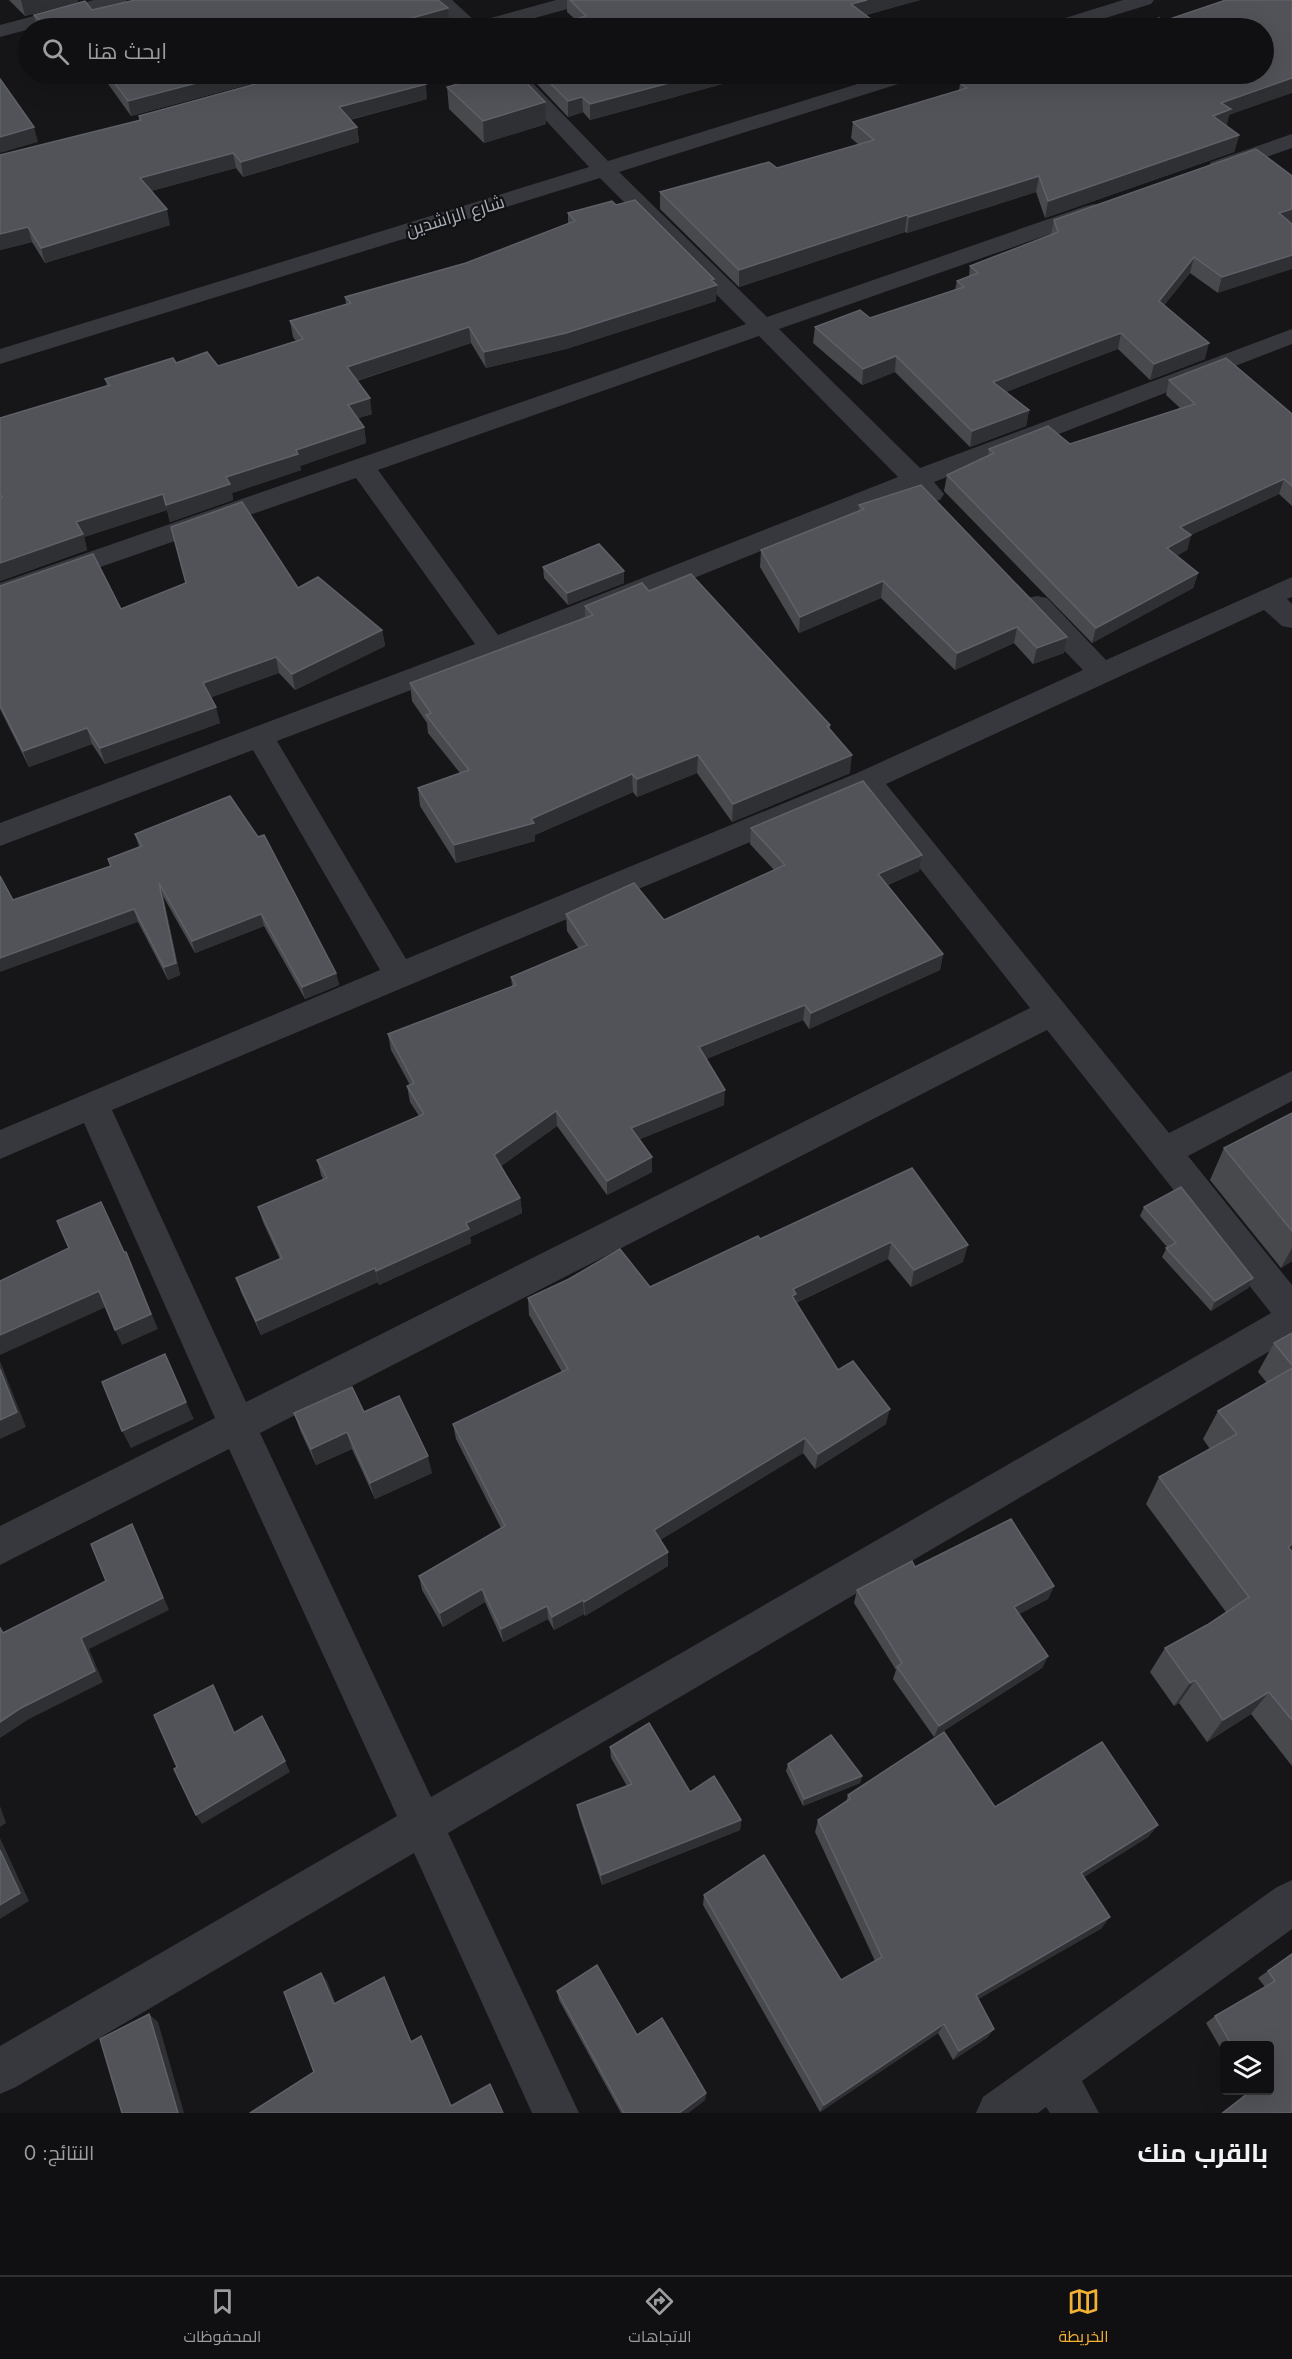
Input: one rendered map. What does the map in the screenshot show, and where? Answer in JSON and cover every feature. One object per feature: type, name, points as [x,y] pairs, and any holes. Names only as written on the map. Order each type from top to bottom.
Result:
[{"type":"street","points":[[49,18],[117,0]]},
{"type":"street","points":[[440,0],[459,18]]},
{"type":"street","points":[[513,18],[579,0]]},
{"type":"street","points":[[1086,18],[1144,0]]},
{"type":"street","points":[[0,31],[18,26]]},
{"type":"street","points":[[523,84],[604,169],[949,513]]},
{"type":"street","name":"شارع الراشدين","points":[[0,357],[878,84]]},
{"type":"street","points":[[1195,175],[1292,141]]},
{"type":"street","points":[[0,593],[1119,202]]},
{"type":"street","points":[[0,835],[493,648],[916,479],[1292,336]]},
{"type":"street","points":[[362,467],[493,648]]},
{"type":"street","points":[[1021,589],[1102,673]]},
{"type":"street","points":[[0,1145],[92,1104],[867,781],[1280,592],[1292,619]]},
{"type":"street","points":[[260,737],[400,977]]},
{"type":"street","points":[[867,781],[1292,1312]]},
{"type":"street","points":[[0,1546],[1052,1012]]},
{"type":"street","points":[[1163,1153],[1292,1085]]},
{"type":"street","points":[[92,1104],[238,1426],[556,2113]]},
{"type":"street","points":[[0,2071],[1292,1319]]},
{"type":"street","points":[[999,2113],[1292,1902]]},
{"type":"street","points":[[1053,2075],[1076,2113]]},
{"type":"building","points":[[135,0],[438,0],[448,8],[412,18],[37,18],[34,15],[85,1],[92,10]]},
{"type":"building","points":[[570,0],[867,0],[851,4],[869,18],[579,18],[586,16]]},
{"type":"building","points":[[1226,0],[1292,0],[1292,78],[1221,103],[1231,109],[1213,116],[1239,135],[1048,201],[1039,176],[909,217],[907,215],[739,270],[660,192],[769,162],[777,168],[874,140],[853,122],[967,88],[961,84],[1274,84],[1274,18],[1173,18]]},
{"type":"building","points":[[0,79],[34,127],[0,137]]},
{"type":"building","points":[[115,84],[193,84],[128,101]]},
{"type":"building","points":[[256,84],[426,84],[339,107],[357,127],[241,162],[233,153],[140,178],[167,209],[41,248],[28,227],[0,234],[0,155],[141,120],[139,116]]},
{"type":"building","points":[[458,84],[528,84],[545,102],[483,121],[447,87]]},
{"type":"building","points":[[551,84],[665,84],[590,104],[582,97],[568,101]]},
{"type":"building","points":[[1256,149],[1292,176],[1292,209],[1279,213],[1292,224],[1292,255],[1222,277],[1194,257],[1159,301],[1209,343],[1154,364],[1121,333],[1094,343],[993,382],[1029,410],[972,431],[896,356],[863,369],[815,327],[860,310],[870,318],[964,287],[957,281],[978,273],[970,266],[1058,232],[1054,220]]},
{"type":"building","points":[[635,200],[714,279],[711,280],[717,285],[566,333],[484,352],[469,327],[347,367],[370,398],[348,405],[364,427],[296,450],[298,454],[226,477],[230,484],[166,505],[163,494],[76,522],[83,534],[0,563],[0,498],[2,497],[0,494],[0,418],[110,385],[105,379],[173,358],[176,363],[207,352],[218,366],[303,339],[290,321],[351,303],[345,297],[466,263],[575,221],[568,213],[612,201],[616,205]]},
{"type":"building","points":[[1226,358],[1292,414],[1292,486],[1284,479],[1180,527],[1191,535],[1167,548],[1198,573],[1096,628],[947,475],[994,453],[989,449],[1048,426],[1070,444],[1195,404],[1169,380]]},
{"type":"building","points":[[921,485],[1067,637],[1037,648],[1017,627],[957,653],[883,581],[800,617],[761,550],[864,509],[859,505]]},
{"type":"building","points":[[242,502],[298,588],[318,577],[382,630],[292,674],[276,657],[203,683],[216,707],[100,748],[87,728],[23,751],[0,705],[0,586],[93,554],[121,609],[186,583],[171,527]]},
{"type":"building","points":[[599,544],[624,571],[567,593],[543,567]]},
{"type":"building","points":[[691,574],[830,725],[827,726],[852,755],[733,804],[698,755],[637,779],[632,774],[531,819],[534,823],[454,845],[418,788],[469,770],[426,715],[431,713],[410,683],[593,615],[585,606],[642,583],[649,591]]},
{"type":"building","points":[[863,781],[922,855],[878,874],[943,954],[811,1013],[805,1005],[699,1047],[725,1090],[631,1128],[652,1157],[607,1181],[556,1111],[494,1155],[520,1198],[466,1223],[469,1229],[256,1321],[236,1278],[282,1258],[258,1207],[327,1178],[317,1160],[424,1114],[407,1086],[414,1083],[388,1034],[516,985],[511,977],[587,945],[566,914],[634,883],[664,920],[785,865],[751,828]]},
{"type":"building","points":[[230,796],[258,837],[264,835],[336,973],[302,987],[261,914],[192,941],[159,883],[176,963],[164,967],[134,909],[0,958],[0,876],[13,900],[111,866],[108,859],[142,846],[135,834]]},
{"type":"building","points":[[1292,1113],[1292,1231],[1224,1148]]},
{"type":"building","points":[[912,1168],[968,1245],[914,1270],[891,1242],[793,1289],[796,1294],[792,1296],[838,1370],[853,1361],[890,1409],[818,1454],[805,1438],[654,1530],[668,1552],[584,1602],[583,1600],[552,1617],[547,1606],[501,1629],[482,1589],[440,1613],[419,1576],[505,1526],[453,1424],[568,1369],[528,1298],[569,1279],[620,1249],[650,1287]]},
{"type":"building","points":[[1181,1187],[1253,1278],[1215,1301],[1166,1248],[1176,1243],[1144,1207]]},
{"type":"building","points":[[101,1202],[126,1252],[151,1314],[115,1330],[99,1291],[0,1335],[0,1281],[69,1248],[57,1221]]},
{"type":"building","points":[[1292,1333],[1292,1365],[1274,1343]]},
{"type":"building","points":[[165,1354],[186,1402],[122,1431],[102,1382]]},
{"type":"building","points":[[1292,1368],[1292,1544],[1288,1547],[1292,1552],[1292,1720],[1269,1692],[1223,1720],[1195,1680],[1190,1683],[1165,1648],[1207,1625],[1249,1597],[1159,1477],[1237,1434],[1218,1411]]},
{"type":"building","points":[[0,1369],[17,1412],[0,1420]]},
{"type":"building","points":[[352,1387],[364,1412],[399,1396],[428,1456],[370,1483],[347,1432],[311,1449],[294,1413]]},
{"type":"building","points":[[1011,1519],[1054,1586],[1014,1607],[1048,1656],[939,1726],[897,1667],[902,1663],[857,1590],[912,1561],[915,1567]]},
{"type":"building","points":[[132,1524],[163,1598],[81,1638],[95,1671],[21,1708],[0,1722],[0,1628],[3,1633],[106,1581],[91,1544]]},
{"type":"building","points":[[213,1685],[234,1733],[262,1716],[285,1761],[196,1815],[174,1769],[177,1767],[154,1715]]},
{"type":"building","points":[[649,1723],[690,1792],[714,1776],[741,1820],[601,1875],[577,1805],[632,1784],[610,1747]]},
{"type":"building","points":[[944,1732],[995,1807],[1102,1742],[1158,1825],[1081,1873],[1110,1917],[976,1995],[994,2029],[959,2051],[944,2024],[824,2105],[704,1895],[764,1855],[841,1980],[882,1957],[818,1820],[850,1799],[848,1795]]},
{"type":"building","points":[[831,1735],[862,1776],[804,1799],[788,1764]]},
{"type":"building","points":[[0,1850],[20,1893],[0,1905]]},
{"type":"building","points":[[1292,1954],[1292,2113],[1223,2113],[1246,2095],[1274,2095],[1274,2041],[1229,2041],[1215,2016],[1275,1981],[1268,1971]]},
{"type":"building","points":[[597,1965],[637,2035],[662,2018],[706,2093],[679,2113],[624,2113],[557,1991]]},
{"type":"building","points":[[321,1973],[334,2004],[384,1977],[411,2042],[421,2036],[451,2106],[490,2084],[503,2113],[250,2113],[314,2072],[284,1992]]},
{"type":"building","points":[[149,2014],[178,2113],[122,2113],[100,2039]]}]
